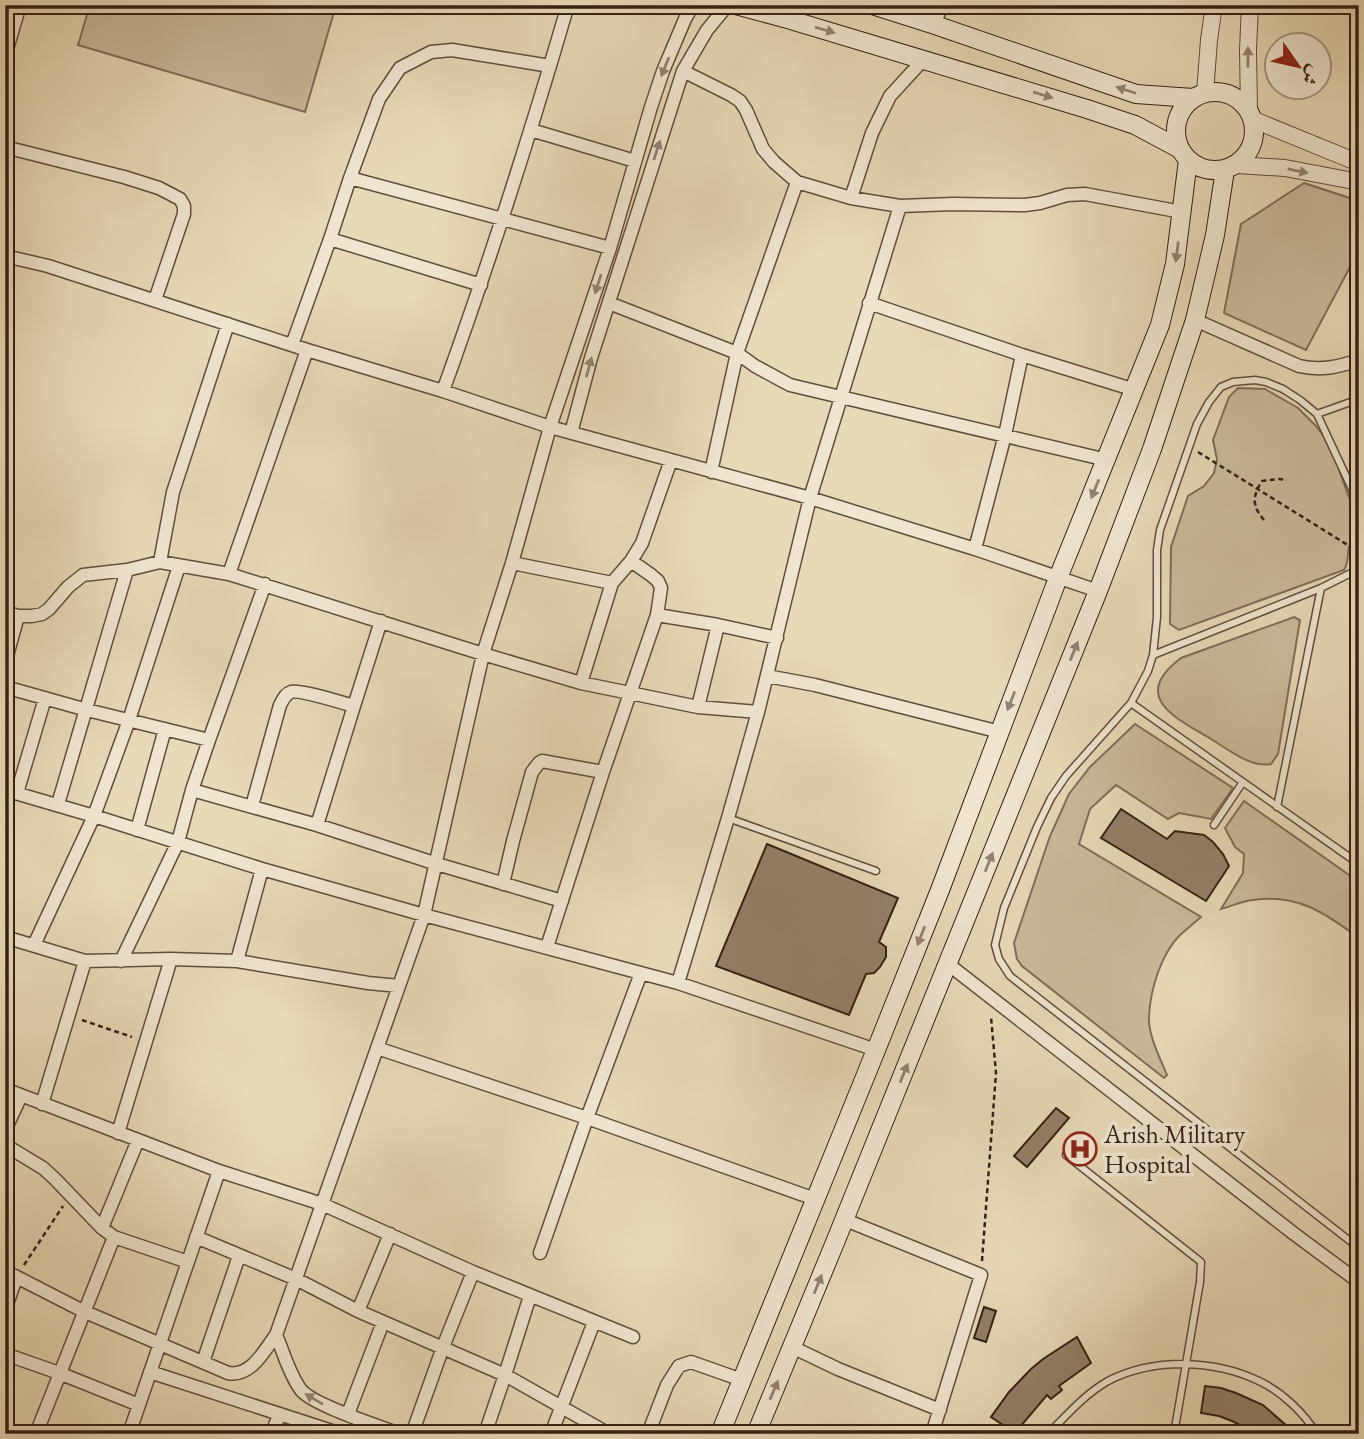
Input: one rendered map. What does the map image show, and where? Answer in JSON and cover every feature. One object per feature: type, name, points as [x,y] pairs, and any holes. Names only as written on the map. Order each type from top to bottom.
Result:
[{"type":"main road","points":[[729,6],[924,59],[1135,124],[1184,154],[1199,167],[1212,171],[1231,167],[1247,155],[1253,143],[1255,131],[1251,115],[1241,100],[1230,94],[1217,91],[1199,96],[1136,94],[872,5]]},
{"type":"main road","points":[[720,1434],[876,1050],[1058,578],[1160,326],[1175,264],[1182,212],[1184,154],[1176,138],[1176,127],[1185,106],[1199,96]]},
{"type":"main road","points":[[756,1434],[1098,591],[1152,449],[1195,320],[1231,167]]},
{"type":"main road","points":[[775,1301],[806,1313]]},
{"type":"street","points":[[5,56],[20,5]]},
{"type":"street","points":[[443,391],[503,218],[568,5]]},
{"type":"street","points":[[5,1310],[11,1274],[83,1311],[236,1375],[247,1370],[261,1356],[276,1335],[424,915],[483,654],[550,428],[610,248],[663,71],[685,19],[694,5]]},
{"type":"street","points":[[935,25],[940,5]]},
{"type":"street","points":[[1199,96],[1214,5]]},
{"type":"street","points":[[1251,5],[1248,50],[1251,115],[1359,163]]},
{"type":"street","points":[[571,433],[591,358],[682,71],[707,30],[729,6]]},
{"type":"street","points":[[292,345],[380,99],[400,68],[431,52],[452,50],[550,66]]},
{"type":"street","points":[[851,198],[872,133],[890,96],[924,59]]},
{"type":"street","points":[[682,71],[740,102],[763,149],[797,182],[851,198],[900,206],[1025,205],[1067,195],[1085,194],[1182,212]]},
{"type":"street","points":[[531,130],[635,161]]},
{"type":"street","points":[[5,147],[124,177],[159,188],[180,199],[184,214],[155,300]]},
{"type":"street","points":[[1231,167],[1285,168],[1359,182]]},
{"type":"street","points":[[350,178],[610,248]]},
{"type":"street","points":[[711,472],[737,353],[797,182]]},
{"type":"street","points":[[678,983],[758,712],[810,498],[900,206]]},
{"type":"street","points":[[330,239],[481,285]]},
{"type":"street","points":[[5,256],[155,300],[443,391],[550,428],[810,498],[975,549],[1098,591]]},
{"type":"street","points":[[609,303],[737,353],[754,366],[790,385],[1107,460]]},
{"type":"street","points":[[869,303],[1135,390]]},
{"type":"street","points":[[1195,320],[1299,366],[1329,369],[1359,360]]},
{"type":"street","points":[[160,562],[173,492],[228,324]]},
{"type":"street","points":[[229,574],[307,349]]},
{"type":"street","points":[[975,549],[1005,435],[1022,355]]},
{"type":"street","points":[[581,683],[612,583],[642,543],[671,460]]},
{"type":"street","points":[[547,947],[657,615],[661,588],[658,581],[631,561]]},
{"type":"street","points":[[5,612],[18,616],[42,614],[83,575],[127,570],[160,562],[229,574],[265,584],[581,683],[698,708],[758,712]]},
{"type":"street","points":[[512,563],[612,583]]},
{"type":"street","points":[[34,945],[94,816],[129,720],[179,566]]},
{"type":"street","points":[[58,804],[127,570]]},
{"type":"street","points":[[121,961],[178,842],[192,790],[265,584]]},
{"type":"street","points":[[657,615],[777,638]]},
{"type":"street","points":[[5,663],[18,616]]},
{"type":"street","points":[[317,825],[381,621]]},
{"type":"street","points":[[698,708],[718,625]]},
{"type":"street","points":[[767,676],[815,685],[1000,732]]},
{"type":"street","points":[[5,687],[209,740]]},
{"type":"street","points":[[252,806],[280,705],[286,695],[296,691],[354,706]]},
{"type":"street","points":[[45,698],[9,793],[58,804],[262,869],[678,983],[876,1050]]},
{"type":"street","points":[[137,830],[165,729]]},
{"type":"street","points":[[503,884],[513,841],[538,762],[603,772]]},
{"type":"street","points":[[192,790],[317,825],[562,901]]},
{"type":"street","points":[[237,961],[262,869]]},
{"type":"street","points":[[5,937],[85,961],[237,961],[368,984],[399,986]]},
{"type":"street","points":[[118,1133],[171,959]]},
{"type":"street","points":[[42,1104],[85,961]]},
{"type":"street","points":[[948,964],[1293,1234],[1359,1282]]},
{"type":"street","points":[[540,1253],[641,973]]},
{"type":"street","points":[[377,1048],[587,1118],[815,1199]]},
{"type":"street","points":[[5,1089],[219,1171],[323,1204],[473,1272],[632,1337]]},
{"type":"street","points":[[5,1130],[21,1096]]},
{"type":"street","points":[[102,1228],[138,1140]]},
{"type":"street","points":[[5,1145],[43,1168],[114,1237],[188,1262]]},
{"type":"street","points":[[129,1434],[219,1171]]},
{"type":"street","points":[[844,1219],[981,1275],[932,1434]]},
{"type":"street","points":[[358,1311],[390,1234]]},
{"type":"street","points":[[36,1434],[114,1237]]},
{"type":"street","points":[[196,1237],[296,1279],[358,1311],[505,1375],[602,1430]]},
{"type":"street","points":[[203,1362],[239,1256]]},
{"type":"street","points":[[412,1434],[473,1272]]},
{"type":"street","points":[[485,1434],[530,1296]]},
{"type":"street","points":[[348,1414],[383,1322]]},
{"type":"street","points":[[551,1434],[594,1322]]},
{"type":"street","points":[[276,1335],[295,1380],[312,1400],[400,1434]]},
{"type":"street","points":[[792,1347],[838,1369],[940,1410]]},
{"type":"street","points":[[5,1354],[139,1405]]},
{"type":"street","points":[[648,1434],[667,1385],[679,1366],[691,1362],[743,1380]]},
{"type":"street","points":[[213,1392],[221,1370]]},
{"type":"street","points":[[150,1372],[341,1434]]},
{"type":"street","points":[[271,1434],[281,1414]]},
{"type":"lane","points":[[1359,504],[1318,414],[1283,389],[1266,382],[1233,382],[1221,387],[1197,424],[1160,530],[1157,550],[1157,617],[1153,655],[1148,671],[1131,703],[1066,776],[1046,808],[1004,908],[995,945],[999,959],[1010,976],[1359,1248]]},
{"type":"lane","points":[[1318,414],[1359,399]]},
{"type":"lane","points":[[1153,655],[1321,588],[1359,569]]},
{"type":"lane","points":[[1277,807],[1321,588]]},
{"type":"lane","points":[[1131,703],[1359,864]]},
{"type":"lane","points":[[1214,825],[1243,782]]},
{"type":"lane","points":[[728,818],[876,871]]},
{"type":"lane","points":[[1066,1155],[1201,1262],[1200,1282],[1174,1434]]},
{"type":"lane","points":[[1048,1434],[1089,1393],[1109,1381],[1143,1369],[1186,1363],[1218,1368],[1260,1381],[1296,1407],[1317,1434]]},
{"type":"path","points":[[1190,446],[1359,552]]},
{"type":"path","points":[[1264,520],[1254,502],[1257,489],[1262,481],[1287,480]]},
{"type":"path","points":[[981,1275],[996,1073],[989,995]]},
{"type":"path","points":[[69,1016],[145,1042]]},
{"type":"path","points":[[11,1274],[71,1194]]},
{"type":"shaded area","points":[[90,5],[336,5],[305,112],[78,45]]},
{"type":"shaded area","points":[[1304,183],[1359,201],[1359,250],[1306,350],[1224,313],[1241,224]]},
{"type":"shaded area","points":[[1238,388],[1265,389],[1298,408],[1316,426],[1329,442],[1359,528],[1350,544],[1344,570],[1179,630],[1170,624],[1171,547],[1188,496],[1204,486],[1214,473],[1217,459],[1213,440],[1229,397]]},
{"type":"shaded area","points":[[1294,617],[1300,620],[1278,754],[1271,764],[1255,763],[1240,757],[1184,723],[1163,705],[1158,695],[1159,684],[1166,672],[1181,658]]},
{"type":"shaded area","points":[[1135,724],[1233,788],[1211,819],[1179,813],[1168,819],[1116,785],[1090,809],[1079,844],[1201,917],[1180,935],[1167,952],[1152,995],[1150,1031],[1167,1075],[1164,1078],[1022,966],[1017,959],[1014,943],[1050,836],[1069,794],[1090,767]]},
{"type":"shaded area","points":[[1244,801],[1359,882],[1359,938],[1322,913],[1283,899],[1249,901],[1221,909],[1243,873],[1244,854],[1235,847],[1225,828]]},
{"type":"building","points":[[1121,809],[1167,839],[1175,831],[1204,835],[1213,842],[1229,866],[1206,901],[1101,838]]},
{"type":"building","points":[[767,844],[898,898],[879,942],[886,947],[886,957],[874,973],[866,974],[849,1015],[716,966]]},
{"type":"building","points":[[1056,1108],[1069,1118],[1027,1167],[1014,1156]]},
{"type":"building","points":[[984,1307],[996,1311],[986,1342],[974,1338]]},
{"type":"building","points":[[1077,1337],[1091,1363],[1059,1386],[1062,1390],[1051,1399],[1047,1395],[1015,1433],[991,1417],[1009,1392],[1031,1369]]},
{"type":"building","points":[[1205,1386],[1221,1388],[1263,1405],[1296,1434],[1245,1434],[1239,1431],[1240,1425],[1232,1421],[1201,1413]]},
{"type":"place","name":"Arish Military Hospital","points":[[1080,1149]]}]
